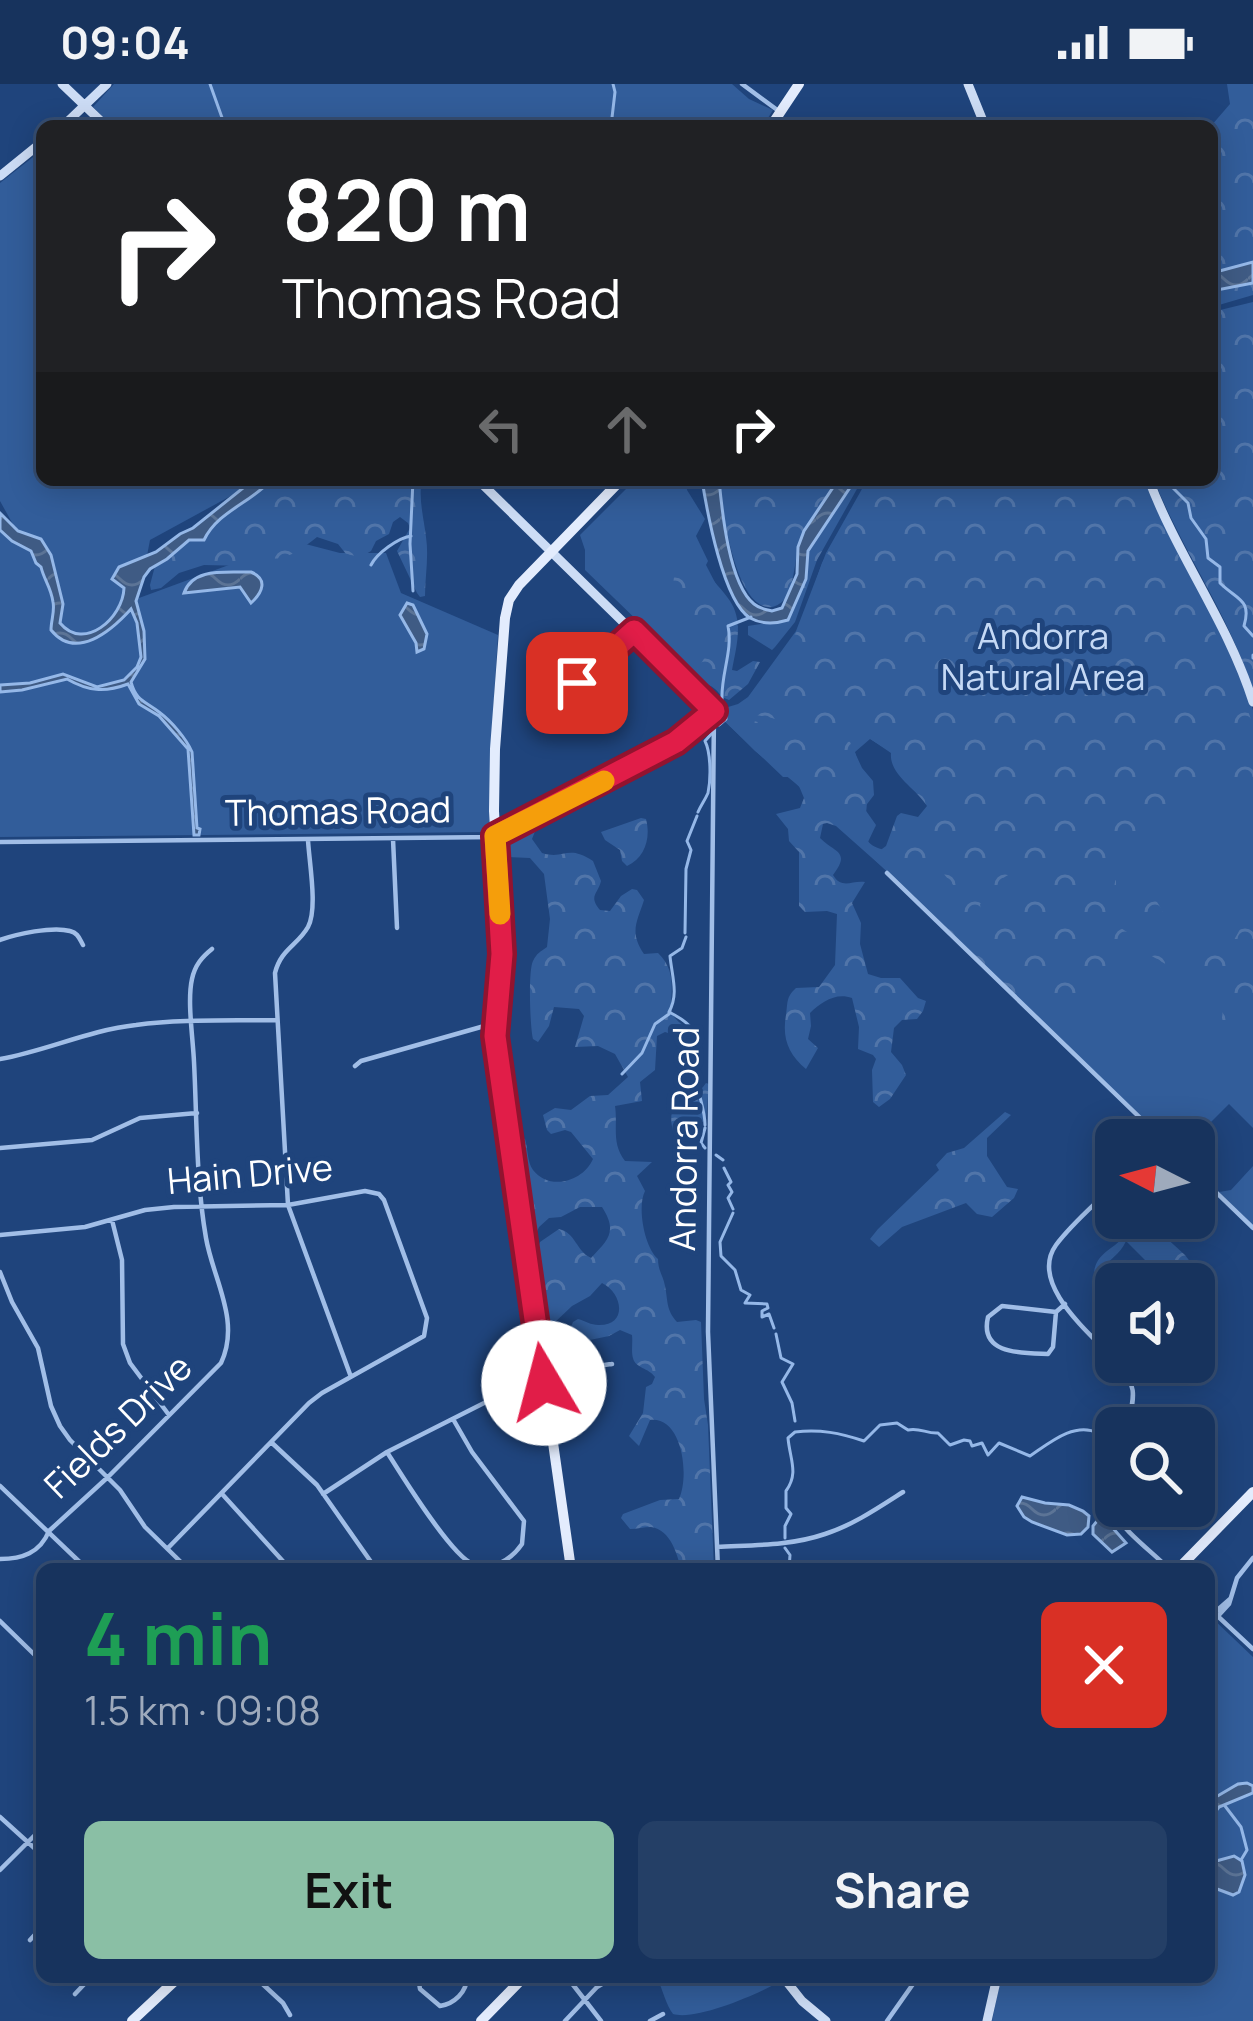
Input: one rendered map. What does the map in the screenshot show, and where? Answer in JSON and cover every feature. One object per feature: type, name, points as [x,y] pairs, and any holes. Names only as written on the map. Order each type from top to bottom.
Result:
[{"type":"main road","points":[[775,120],[799,84]]},
{"type":"main road","points":[[570,1563],[495,1023],[502,954],[494,771],[506,613],[516,588],[615,486]]},
{"type":"main road","points":[[1179,1563],[1253,1492]]},
{"type":"main road","points":[[134,2020],[169,1983]]},
{"type":"main road","points":[[482,2021],[518,1983]]},
{"type":"street","points":[[62,84],[100,120]]},
{"type":"street","points":[[70,120],[107,84]]},
{"type":"street","points":[[742,84],[780,112]]},
{"type":"street","points":[[968,84],[983,120]]},
{"type":"street","points":[[0,176],[36,147]]},
{"type":"street","points":[[484,486],[714,711]]},
{"type":"street","points":[[1152,486],[1228,638],[1253,702]]},
{"type":"street","points":[[540,724],[548,709],[634,631]]},
{"type":"street","name":"Thomas Road","points":[[0,842],[495,836],[676,742],[714,711]]},
{"type":"street","name":"Andorra Road","points":[[714,711],[709,1332],[718,1563]]},
{"type":"street","points":[[393,839],[397,928]]},
{"type":"street","points":[[308,840],[308,926],[278,960],[275,973],[288,1205],[351,1377]]},
{"type":"street","points":[[887,873],[1141,1119]]},
{"type":"street","points":[[0,940],[26,933],[70,931],[83,945]]},
{"type":"street","name":"Fields Drive","points":[[0,1559],[26,1556],[45,1540],[221,1363],[228,1349],[229,1324],[206,1239],[190,983],[200,959],[212,949]]},
{"type":"street","points":[[0,1059],[136,1024],[277,1020]]},
{"type":"street","points":[[355,1066],[495,1023]]},
{"type":"street","points":[[0,1148],[92,1140],[140,1118],[197,1113]]},
{"type":"street","name":"Hain Drive","points":[[0,1235],[85,1227],[145,1210],[288,1205],[365,1191],[379,1194],[388,1209],[427,1318],[424,1336],[309,1403],[168,1548]]},
{"type":"street","points":[[1215,1191],[1253,1228]]},
{"type":"street","points":[[1095,1202],[1050,1256],[1050,1281],[1095,1338]]},
{"type":"street","points":[[112,1220],[122,1260],[123,1344],[130,1364],[169,1414]]},
{"type":"street","points":[[0,1272],[38,1348],[50,1406],[60,1426],[108,1477],[145,1527],[182,1563]]},
{"type":"street","points":[[1056,1312],[1002,1306],[988,1317],[987,1335],[1002,1349],[1048,1354],[1053,1349],[1056,1312],[1065,1304]]},
{"type":"street","points":[[547,1403],[566,1397],[582,1369],[612,1364]]},
{"type":"street","points":[[323,1494],[387,1452],[502,1394],[544,1383]]},
{"type":"street","points":[[453,1419],[524,1521],[522,1544],[500,1563]]},
{"type":"street","points":[[271,1442],[323,1494],[372,1563]]},
{"type":"street","points":[[387,1452],[464,1559],[475,1563]]},
{"type":"street","points":[[0,1486],[81,1563]]},
{"type":"street","points":[[717,1547],[781,1544],[824,1535],[903,1492]]},
{"type":"street","points":[[223,1495],[285,1563]]},
{"type":"street","points":[[1126,1527],[1166,1563]]},
{"type":"street","points":[[1215,1611],[1230,1599],[1237,1578],[1253,1558]]},
{"type":"street","points":[[1215,1613],[1253,1649]]},
{"type":"street","points":[[0,1621],[36,1656]]},
{"type":"street","points":[[0,1817],[36,1849]]},
{"type":"street","points":[[0,1870],[36,1830]]},
{"type":"street","points":[[30,1940],[36,1934]]},
{"type":"street","points":[[75,1994],[85,1983]]},
{"type":"street","points":[[261,1983],[290,2015]]},
{"type":"street","points":[[419,1983],[440,2006],[450,2004],[465,1983]]},
{"type":"street","points":[[571,1983],[602,2021]]},
{"type":"street","points":[[565,2021],[603,1983]]},
{"type":"street","points":[[787,1983],[826,2021]]},
{"type":"street","points":[[887,2021],[914,1983]]},
{"type":"street","points":[[988,2021],[996,1983]]},
{"type":"street","points":[[650,2021],[664,2014]]},
{"type":"green space","points":[[114,84],[732,84],[773,110],[767,120],[106,120],[93,107]]},
{"type":"green space","points":[[1227,84],[1253,84],[1253,262],[1218,271],[1216,120],[1230,104]]},
{"type":"green space","points":[[36,155],[36,486],[249,486],[150,540],[139,598],[294,541],[340,553],[386,553],[401,593],[498,635],[491,832],[0,837],[0,526],[25,546],[0,501],[0,183]]},
{"type":"green space","points":[[1253,283],[1253,295],[1218,305],[1218,290]]},
{"type":"green space","points":[[1253,302],[1253,690],[1157,486],[1218,486],[1218,311]]},
{"type":"green space","points":[[264,486],[422,486],[425,596],[417,593],[397,551],[410,528],[400,517],[389,534],[361,557],[317,537],[283,557],[261,556],[248,566],[204,565],[151,590],[155,566],[189,540],[204,540],[218,522]]},
{"type":"green space","points":[[629,486],[687,486],[705,519],[696,536],[706,565],[738,627],[702,683],[585,570],[580,535]]},
{"type":"green space","points":[[720,486],[834,486],[806,528],[790,587],[777,605],[756,602],[746,590],[727,531]]},
{"type":"green space","points":[[851,486],[859,486],[817,560],[795,622],[772,650],[748,635],[748,626],[788,620],[806,579],[808,551]]},
{"type":"green space","name":"Andorra Natural Area","points":[[864,486],[1150,486],[1242,676],[1253,710],[1253,1128],[1229,1104],[1214,1119],[1143,1119],[789,777],[783,777],[718,715],[718,710],[748,697],[796,631],[826,553]],"holes":[[[870,739],[904,760],[911,786],[922,792],[929,808],[920,818],[909,819],[885,850],[875,847],[866,837],[867,795],[855,752]]]},
{"type":"green space","name":"Andorra Natural Area","points":[[866,486],[1145,486],[1239,683],[1253,726],[1253,806],[1207,785],[1187,802],[1163,809],[1141,827],[1116,873],[1116,925],[1127,932],[1128,944],[1055,1026],[1036,1006],[1021,1001],[939,920],[953,885],[938,859],[929,856],[925,874],[907,889],[836,826],[823,824],[820,838],[841,857],[833,875],[836,880],[865,882],[852,903],[861,923],[860,944],[868,974],[900,978],[926,1001],[917,1019],[902,1020],[894,1028],[891,1052],[906,1075],[879,1107],[873,1102],[876,1059],[858,1049],[852,998],[829,999],[810,1013],[808,1039],[818,1048],[806,1069],[788,1045],[785,1023],[790,994],[796,988],[819,987],[835,965],[837,914],[805,912],[799,906],[799,852],[776,814],[800,808],[804,798],[799,786],[726,722],[729,714],[801,734],[825,731],[850,742],[873,781],[874,795],[864,808],[876,825],[868,842],[878,852],[886,846],[897,816],[918,817],[927,806],[899,775],[891,753],[866,736],[855,738],[821,723],[803,729],[746,713],[746,706],[756,698],[775,696],[783,676],[780,655],[800,627],[822,563]],"holes":[[[1018,871],[1031,877],[994,916],[981,912],[980,904],[1007,875]]]},
{"type":"green space","points":[[686,565],[706,569],[734,609],[738,635],[732,670],[760,662],[748,684],[729,700],[694,675],[710,649],[699,619],[687,615],[672,595],[674,577]]},
{"type":"green space","points":[[641,818],[647,826],[645,847],[627,866],[620,850],[601,832]]},
{"type":"green space","points":[[539,821],[532,839],[542,853],[572,853],[593,861],[601,881],[594,898],[600,910],[610,911],[621,896],[637,890],[644,900],[637,939],[644,954],[658,953],[665,962],[670,971],[672,1012],[690,1031],[657,1036],[655,1070],[640,1082],[642,1101],[615,1106],[616,1134],[625,1161],[652,1162],[637,1176],[645,1191],[642,1216],[671,1313],[677,1322],[701,1322],[714,1563],[679,1563],[664,1533],[651,1527],[630,1529],[621,1518],[660,1500],[679,1499],[684,1476],[681,1449],[670,1427],[650,1420],[639,1446],[629,1436],[643,1413],[646,1387],[655,1377],[634,1361],[632,1335],[620,1330],[585,1341],[570,1329],[578,1319],[598,1325],[614,1320],[619,1308],[614,1294],[602,1283],[552,1325],[542,1320],[537,1300],[535,1255],[540,1242],[559,1229],[591,1258],[610,1229],[602,1207],[580,1207],[549,1218],[530,1240],[518,1161],[519,1136],[525,1139],[531,1167],[540,1176],[556,1182],[574,1178],[593,1159],[571,1132],[551,1134],[543,1115],[555,1108],[571,1110],[590,1096],[608,1095],[628,1077],[615,1054],[598,1046],[575,1047],[584,1016],[579,1009],[554,1007],[549,1026],[538,1042],[533,1039],[531,967],[547,947],[550,919],[544,874],[530,858],[505,857],[505,838]]},
{"type":"green space","points":[[1144,893],[1161,909],[1164,933],[1182,959],[1179,968],[1150,955],[1160,941],[1138,902]]},
{"type":"green space","points":[[1253,906],[1253,1031],[1232,1038],[1204,1059],[1198,1051],[1219,1025],[1222,1006],[1208,998],[1192,965],[1231,944]]},
{"type":"green space","points":[[706,1083],[706,1120],[681,1133],[673,1131],[676,1106]]},
{"type":"green space","points":[[1005,1112],[1011,1115],[987,1138],[987,1156],[1007,1187],[1018,1189],[1014,1198],[992,1217],[977,1214],[966,1203],[902,1227],[879,1247],[870,1239],[939,1170],[936,1165],[947,1153],[964,1148]]},
{"type":"green space","points":[[1253,1166],[1253,1226],[1219,1192],[1231,1190]]},
{"type":"green space","points":[[1122,1239],[1167,1239],[1191,1263],[1148,1263],[1126,1241],[1107,1263],[1097,1263]]},
{"type":"green space","points":[[1215,1621],[1253,1657],[1253,2021],[992,2021],[1000,1983],[1215,1983]]},
{"type":"green space","points":[[659,1983],[777,1983],[696,2014],[673,2014]]},
{"type":"water","points":[[1253,262],[1253,283],[1218,290],[1218,271]]},
{"type":"water","points":[[246,486],[264,486],[218,522],[204,540],[189,540],[150,569],[136,601],[145,659],[131,682],[138,697],[173,725],[192,752],[199,835],[194,835],[188,749],[159,716],[139,704],[128,684],[96,689],[67,679],[0,692],[0,685],[63,674],[97,687],[124,680],[141,657],[131,609],[114,626],[82,643],[61,639],[51,630],[53,602],[41,567],[31,551],[0,530],[0,513],[18,531],[41,539],[51,555],[63,604],[60,623],[80,634],[101,628],[117,610],[124,588],[112,579],[119,567],[156,552]]},
{"type":"water","points":[[703,486],[720,486],[738,581],[756,606],[772,611],[782,608],[797,574],[804,531],[834,486],[851,486],[808,551],[806,579],[788,620],[774,623],[750,618],[740,608],[718,554]]},
{"type":"water","points":[[251,572],[262,586],[251,603],[240,587],[184,593],[203,575]]},
{"type":"water","points":[[407,603],[413,605],[427,634],[424,649],[417,652],[400,615]]},
{"type":"water","points":[[1022,1497],[1083,1511],[1089,1516],[1088,1527],[1081,1534],[1067,1535],[1032,1522],[1017,1506]]},
{"type":"water","points":[[1093,1526],[1112,1527],[1126,1543],[1112,1552],[1093,1534]]},
{"type":"water","points":[[1238,1784],[1253,1786],[1253,1793],[1215,1812],[1215,1797]]},
{"type":"water","points":[[1234,1856],[1242,1861],[1245,1875],[1239,1892],[1233,1895],[1215,1888],[1215,1861]]},
{"type":"waterway","points":[[210,84],[223,120]]},
{"type":"waterway","points":[[612,120],[613,84]]},
{"type":"waterway","points":[[413,486],[413,591]]},
{"type":"waterway","points":[[1172,486],[1188,503],[1191,518],[1206,539],[1208,558],[1220,567],[1220,583],[1244,605],[1244,626],[1253,636]]},
{"type":"waterway","points":[[371,565],[388,547],[411,536]]},
{"type":"waterway","points":[[722,699],[728,626],[751,617]]},
{"type":"waterway","points":[[719,725],[726,711]]},
{"type":"waterway","points":[[698,812],[708,793],[705,741],[713,732]]},
{"type":"waterway","points":[[685,933],[686,869],[691,850],[687,841],[697,816]]},
{"type":"waterway","points":[[686,937],[682,948],[670,956],[674,992],[669,1012],[692,1030],[698,1060]]},
{"type":"waterway","points":[[622,1074],[642,1053],[655,1024],[669,1014]]},
{"type":"waterway","points":[[698,1066],[705,1125]]},
{"type":"waterway","points":[[705,1128],[701,1143],[705,1148]]},
{"type":"waterway","points":[[716,1155],[723,1160]]},
{"type":"waterway","points":[[724,1168],[731,1182],[728,1198],[733,1209]]},
{"type":"waterway","points":[[733,1213],[720,1242],[721,1256],[735,1270],[741,1290],[750,1295],[745,1303],[767,1304],[762,1317],[769,1314],[774,1328]]},
{"type":"waterway","points":[[776,1334],[781,1358],[793,1364],[782,1382],[795,1421]]},
{"type":"waterway","points":[[785,1538],[791,1514],[786,1508],[786,1491],[793,1472],[788,1438],[795,1432],[830,1432],[864,1441],[880,1425],[897,1423],[908,1430],[938,1433],[950,1445],[964,1440],[972,1446],[982,1443],[988,1455],[999,1443],[1030,1456],[1062,1435],[1095,1432]]},
{"type":"waterway","points":[[785,1548],[789,1563]]},
{"type":"waterway","points":[[1225,1806],[1241,1827],[1247,1850],[1241,1860]]},
{"type":"slow traffic","points":[[500,914],[495,836],[604,781]]},
{"type":"route","points":[[544,1383],[495,1036],[502,954],[495,836],[676,742],[714,711],[634,631],[577,683]]}]
